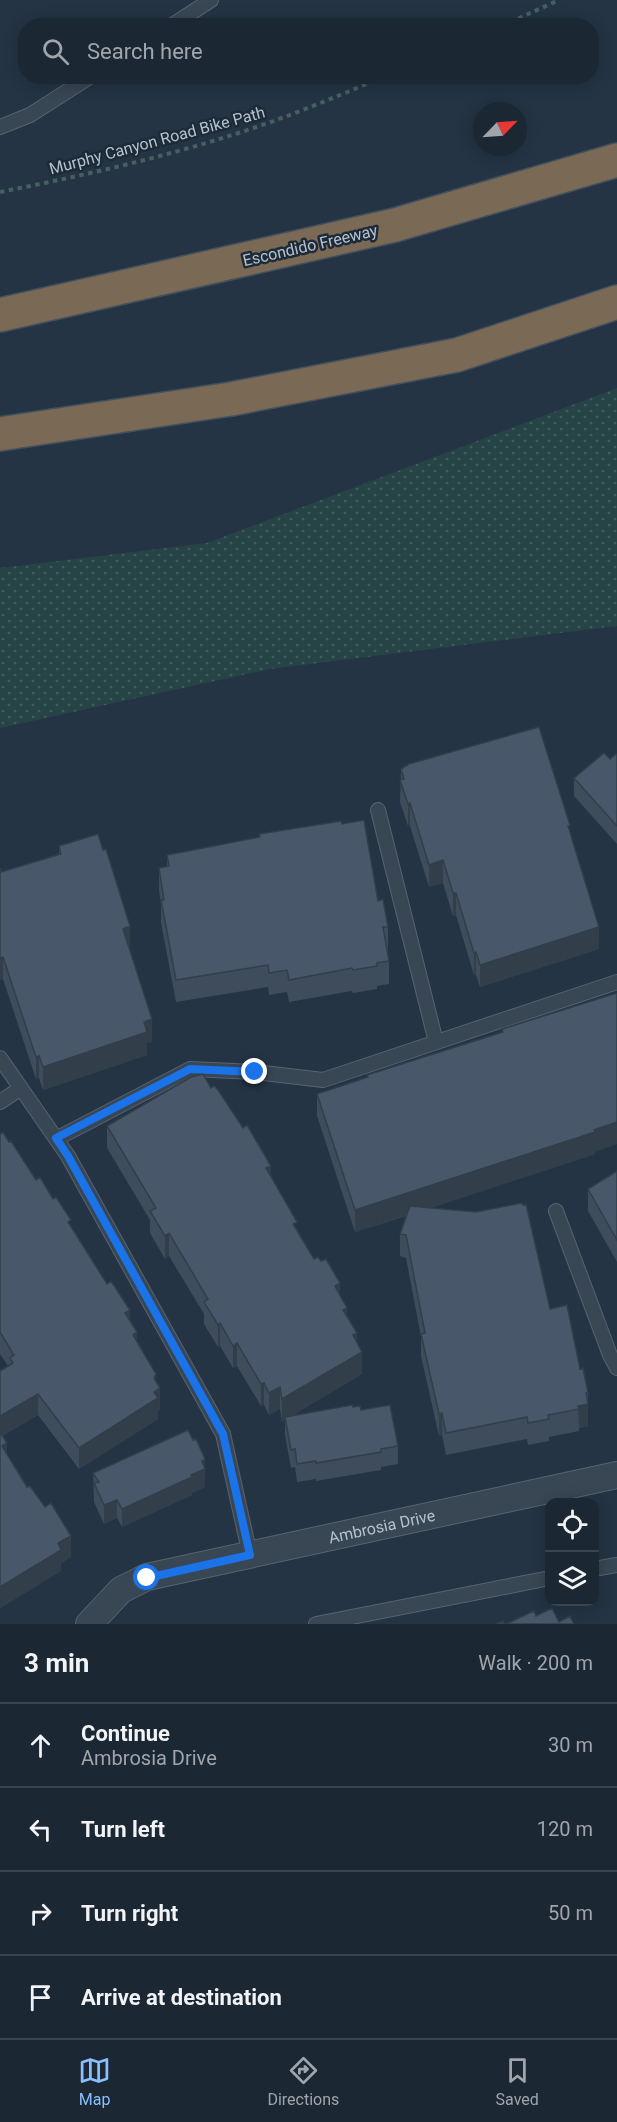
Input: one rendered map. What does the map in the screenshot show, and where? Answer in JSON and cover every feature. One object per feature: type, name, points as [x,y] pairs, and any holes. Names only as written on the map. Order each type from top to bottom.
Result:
[{"type":"highway","name":"Escondido Freeway","points":[[0,315],[395,225],[617,160]]},
{"type":"highway","points":[[0,434],[231,399],[457,355],[617,302]]},
{"type":"street","name":"Ambrosia Drive","points":[[89,1624],[121,1590],[147,1578],[617,1475]]},
{"type":"lane","points":[[183,18],[211,0]]},
{"type":"lane","points":[[0,127],[30,115],[78,84]]},
{"type":"lane","points":[[378,810],[436,1042]]},
{"type":"lane","points":[[56,1138],[190,1069],[255,1072],[323,1080],[617,981]]},
{"type":"lane","points":[[0,1058],[68,1156],[223,1434],[250,1555]]},
{"type":"lane","points":[[0,1102],[21,1088]]},
{"type":"lane","points":[[556,1211],[610,1355],[617,1368]]},
{"type":"lane","points":[[599,1568],[617,1565]]},
{"type":"lane","points":[[316,1624],[384,1617],[545,1579]]},
{"type":"path","points":[[520,18],[559,0]]},
{"type":"path","name":"Murphy Canyon Road Bike Path","points":[[0,192],[68,179],[231,135],[366,84]]},
{"type":"green space","points":[[617,388],[617,626],[270,669],[0,728],[0,568],[207,543]]},
{"type":"building","points":[[539,727],[599,927],[480,965],[443,860],[429,865],[410,803],[408,804],[400,780],[404,779],[401,769],[409,764]]},
{"type":"building","points":[[604,753],[610,759],[617,755],[617,826],[574,778]]},
{"type":"building","points":[[364,820],[378,901],[383,899],[388,927],[383,927],[389,961],[377,963],[377,966],[353,970],[352,968],[289,980],[287,970],[269,973],[268,965],[176,980],[161,900],[164,900],[159,868],[169,866],[167,855],[260,837],[259,834],[341,821],[342,824]]},
{"type":"building","points":[[98,834],[103,850],[106,849],[130,926],[123,929],[152,1019],[144,1022],[147,1032],[43,1067],[39,1056],[36,1057],[3,957],[0,958],[0,868],[1,872],[61,854],[59,846]]},
{"type":"building","points":[[617,993],[617,1122],[594,1130],[595,1132],[355,1210],[317,1094],[368,1077],[367,1075],[503,1032],[502,1029]]},
{"type":"building","points":[[203,1074],[211,1088],[214,1086],[218,1090],[243,1128],[247,1125],[271,1166],[266,1168],[297,1222],[293,1224],[314,1259],[318,1257],[321,1261],[326,1259],[340,1283],[335,1286],[347,1308],[343,1310],[357,1333],[353,1335],[362,1352],[282,1399],[280,1387],[269,1393],[264,1383],[261,1384],[237,1343],[233,1346],[220,1323],[218,1325],[204,1302],[208,1299],[169,1233],[165,1236],[150,1211],[156,1208],[107,1126],[191,1077]]},
{"type":"building","points":[[3,1132],[36,1180],[40,1177],[53,1199],[56,1197],[71,1220],[68,1222],[107,1284],[111,1281],[130,1310],[125,1313],[137,1332],[133,1335],[156,1374],[154,1378],[160,1388],[154,1392],[158,1398],[79,1448],[38,1394],[0,1416],[0,1371],[13,1363],[10,1358],[14,1355],[0,1332],[0,1134]]},
{"type":"building","points":[[617,1171],[617,1240],[588,1189]]},
{"type":"building","points":[[526,1204],[550,1309],[567,1305],[580,1369],[583,1368],[588,1404],[578,1406],[579,1409],[548,1415],[549,1419],[528,1423],[527,1417],[446,1433],[442,1413],[439,1414],[421,1334],[425,1333],[406,1235],[400,1234],[410,1206],[476,1212]]},
{"type":"building","points":[[352,1405],[353,1407],[360,1406],[361,1410],[390,1405],[398,1446],[381,1449],[381,1452],[297,1464],[295,1449],[291,1450],[285,1417]]},
{"type":"building","points":[[188,1430],[193,1440],[196,1439],[205,1459],[202,1461],[205,1469],[122,1509],[117,1500],[104,1505],[94,1483],[99,1482],[93,1473]]},
{"type":"building","points":[[0,1432],[7,1443],[2,1446],[27,1487],[30,1486],[45,1507],[51,1503],[71,1536],[58,1543],[61,1550],[0,1587]]},
{"type":"building","points":[[552,1608],[559,1622],[570,1616],[574,1624],[506,1624],[534,1611],[536,1616]]},
{"type":"route","points":[[147,1578],[250,1555],[223,1434],[56,1138],[190,1069],[255,1072]]}]
